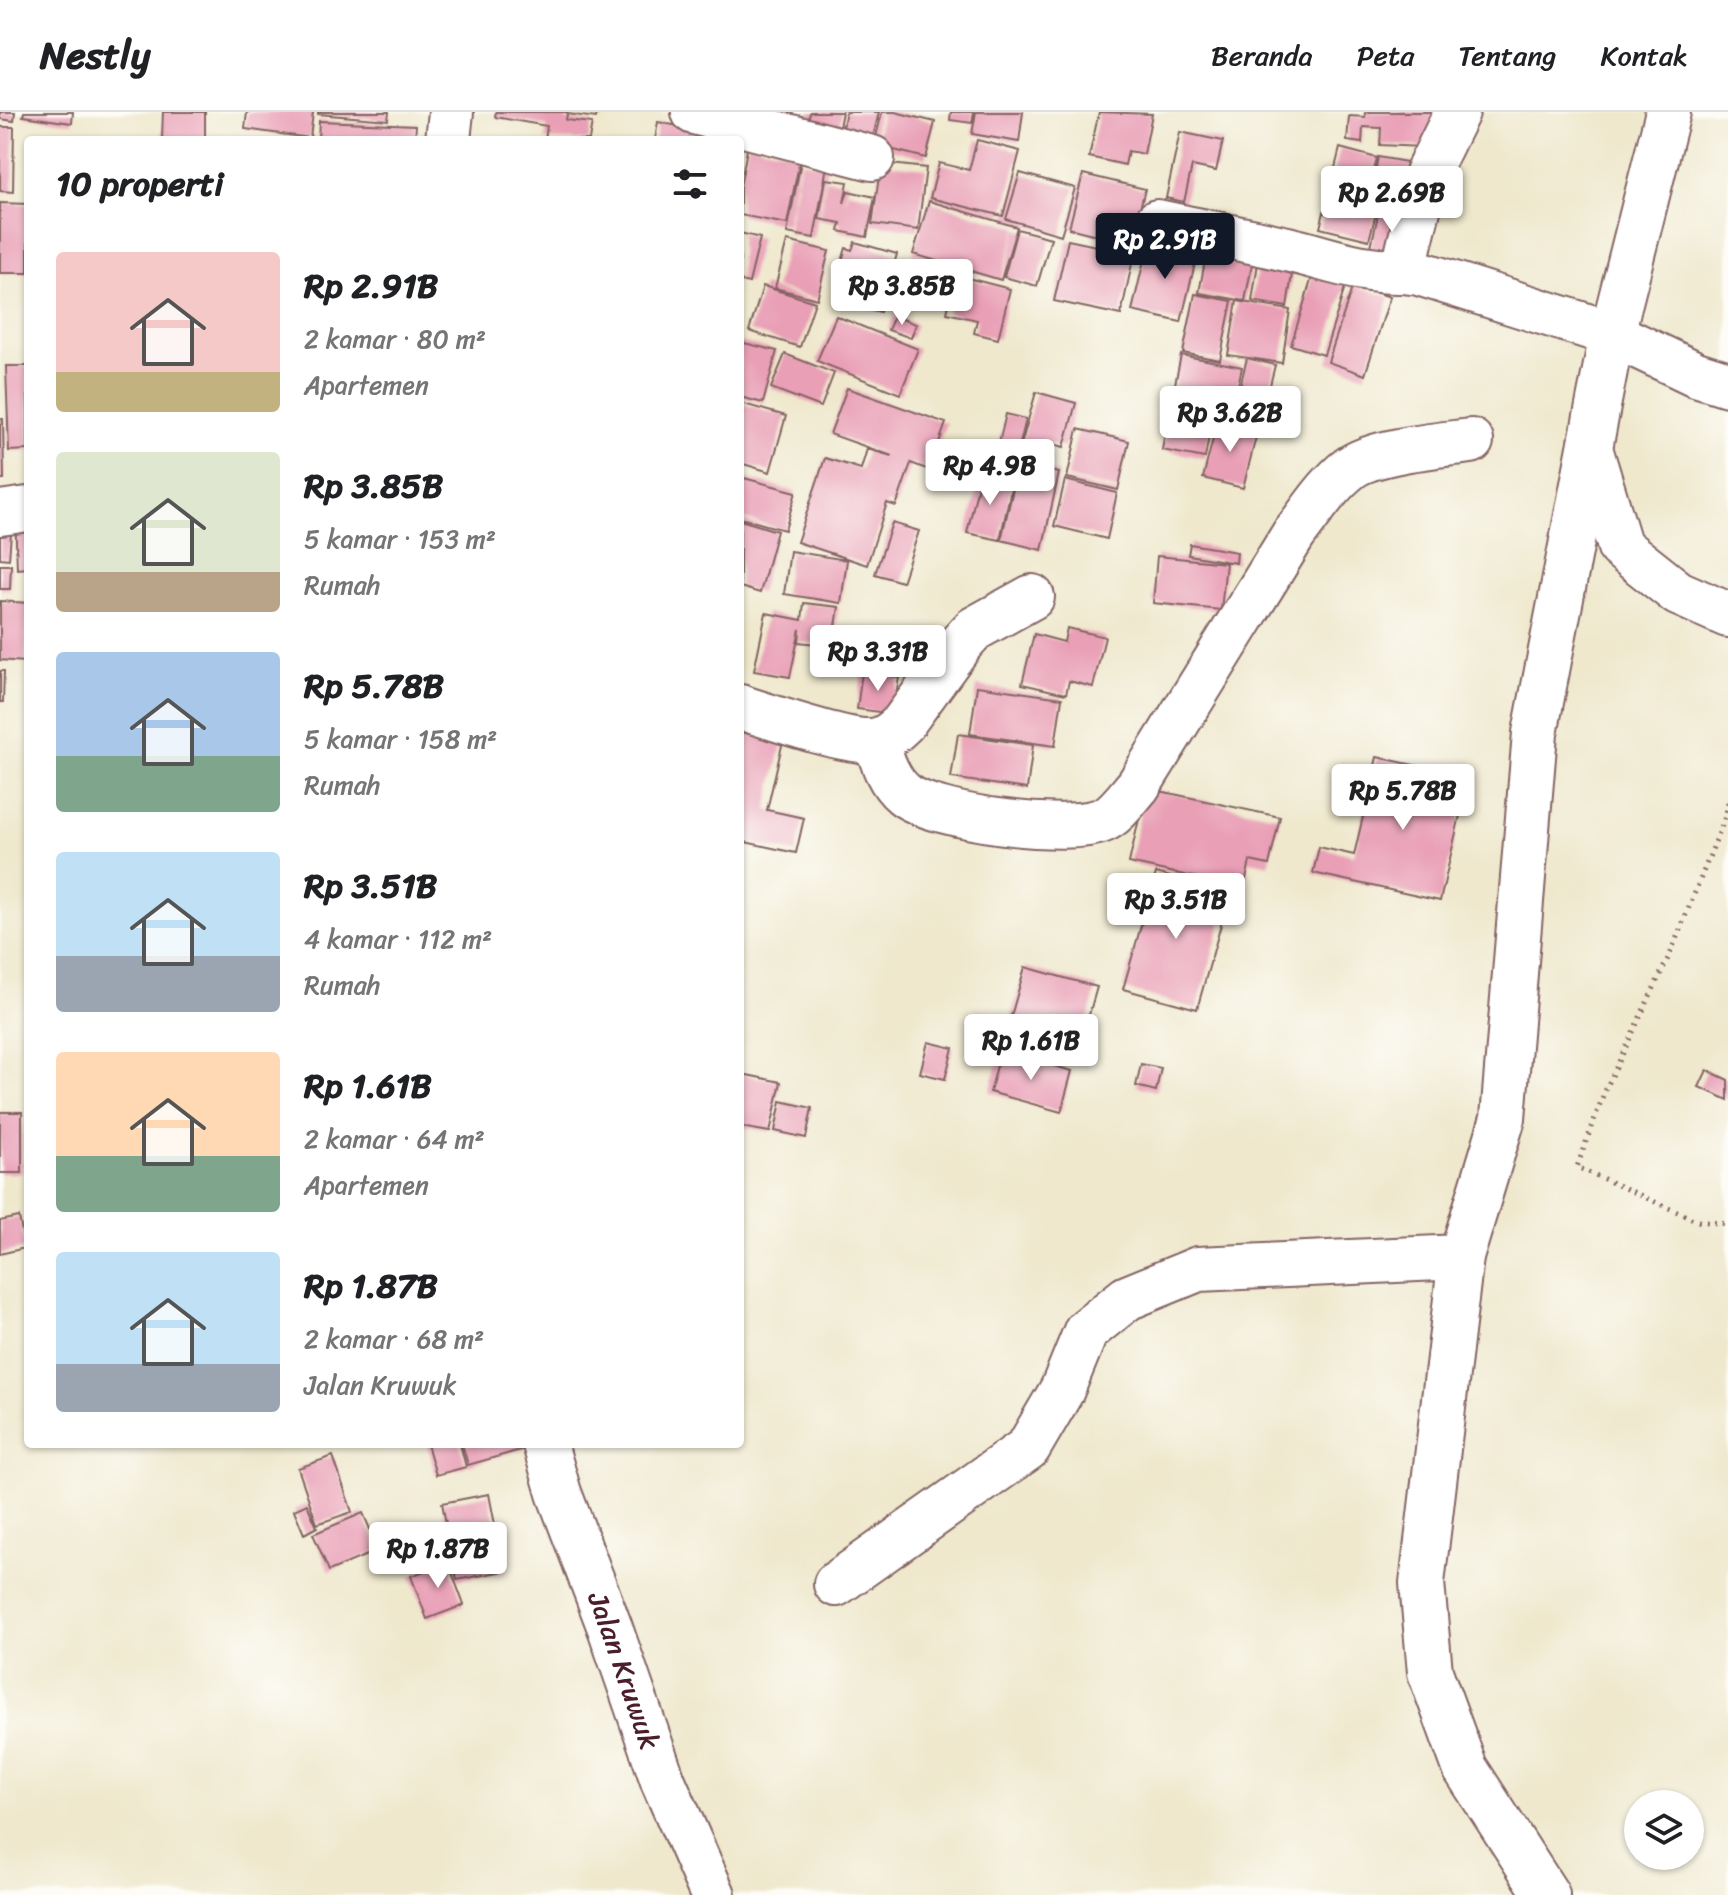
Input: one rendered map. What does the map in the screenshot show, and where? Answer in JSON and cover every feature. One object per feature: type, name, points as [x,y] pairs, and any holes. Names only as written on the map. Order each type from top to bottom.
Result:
[{"type":"street","points":[[448,136],[451,112]]},
{"type":"street","points":[[694,112],[872,158]]},
{"type":"street","points":[[1403,271],[1427,173],[1457,112]]},
{"type":"street","points":[[1547,1895],[1465,1768],[1430,1672],[1422,1583],[1461,1257],[1503,1118],[1535,733],[1612,334],[1668,112]]},
{"type":"street","points":[[1157,222],[1290,249],[1351,268],[1419,273],[1612,334],[1696,374],[1728,384]]},
{"type":"street","points":[[876,741],[885,769],[904,794],[928,806],[987,820],[1057,825],[1094,824],[1108,819],[1138,786],[1294,534],[1332,486],[1352,466],[1394,452],[1471,441]]},
{"type":"street","points":[[1590,449],[1620,547],[1678,593],[1728,615]]},
{"type":"street","points":[[0,513],[24,510]]},
{"type":"street","points":[[744,708],[817,731],[876,741],[894,732],[903,723],[974,629],[1032,597]]},
{"type":"street","points":[[836,1584],[1028,1448],[1062,1390],[1086,1331],[1127,1298],[1198,1269],[1461,1257]]},
{"type":"street","name":"Jalan Kruwuk","points":[[546,1448],[559,1493],[663,1781],[713,1895]]},
{"type":"path","points":[[1728,802],[1724,820],[1671,952],[1604,1093],[1577,1167],[1698,1221],[1728,1224]]},
{"type":"building","points":[[0,112],[15,112],[14,121],[0,119]]},
{"type":"building","points":[[24,112],[73,112],[72,123],[23,116]]},
{"type":"building","points":[[163,112],[205,112],[205,136],[162,136]]},
{"type":"building","points":[[247,112],[313,112],[310,136],[245,129]]},
{"type":"building","points":[[318,112],[389,112],[388,120]]},
{"type":"building","points":[[496,112],[597,112],[596,118],[567,114],[566,120],[592,123],[590,136],[546,136],[547,126],[495,117]]},
{"type":"building","points":[[810,112],[842,112],[837,137],[806,131]]},
{"type":"building","points":[[846,112],[879,112],[872,141],[841,135]]},
{"type":"building","points":[[882,112],[895,112],[935,122],[926,158],[874,145]]},
{"type":"building","points":[[951,112],[974,112],[972,123],[950,120]]},
{"type":"building","points":[[976,112],[1023,112],[1019,142],[972,134]]},
{"type":"building","points":[[1099,112],[1152,114],[1144,154],[1128,151],[1125,165],[1089,157]]},
{"type":"building","points":[[1365,112],[1441,112],[1422,147],[1380,145],[1381,128],[1363,127],[1362,143],[1347,141],[1349,116],[1365,117]]},
{"type":"building","points":[[319,121],[416,125],[415,136],[318,136]]},
{"type":"building","points":[[658,122],[698,130],[697,136],[656,136]]},
{"type":"building","points":[[0,127],[14,127],[13,192],[0,191]]},
{"type":"building","points":[[1180,132],[1223,141],[1216,171],[1192,166],[1184,202],[1166,198]]},
{"type":"building","points":[[977,140],[1020,151],[1003,216],[930,198],[939,163],[969,170]]},
{"type":"building","points":[[748,144],[801,154],[787,224],[744,216],[744,166]]},
{"type":"building","points":[[1340,148],[1377,158],[1365,206],[1377,209],[1369,240],[1320,228]]},
{"type":"building","points":[[1378,157],[1424,165],[1415,211],[1369,203]]},
{"type":"building","points":[[801,161],[827,166],[814,238],[787,233]]},
{"type":"building","points":[[881,163],[926,168],[918,230],[872,224]]},
{"type":"building","points":[[1020,173],[1075,188],[1061,235],[1006,219]]},
{"type":"building","points":[[1083,174],[1145,189],[1131,244],[1069,228]]},
{"type":"building","points":[[826,179],[848,182],[844,203],[848,191],[875,197],[867,237],[839,231],[841,223],[819,219]]},
{"type":"building","points":[[929,201],[1017,227],[1001,280],[913,254]]},
{"type":"building","points":[[0,203],[24,204],[24,273],[0,273]]},
{"type":"building","points":[[1379,210],[1414,216],[1405,258],[1370,251]]},
{"type":"building","points":[[1017,229],[1051,238],[1037,286],[1004,277]]},
{"type":"building","points":[[744,234],[760,238],[749,283],[744,282]]},
{"type":"building","points":[[1149,239],[1198,251],[1181,322],[1132,311]]},
{"type":"building","points":[[1068,240],[1134,254],[1121,315],[1054,301]]},
{"type":"building","points":[[787,241],[829,251],[817,299],[775,288]]},
{"type":"building","points":[[855,242],[897,254],[880,312],[839,300],[846,277],[838,274],[846,248],[852,250]]},
{"type":"building","points":[[1207,250],[1253,259],[1245,301],[1199,293]]},
{"type":"building","points":[[1258,263],[1293,268],[1287,307],[1252,301]]},
{"type":"building","points":[[1313,274],[1346,284],[1324,355],[1291,345]]},
{"type":"building","points":[[956,275],[1010,289],[998,339],[974,333],[977,320],[947,313]]},
{"type":"building","points":[[1353,285],[1390,297],[1365,375],[1328,362]]},
{"type":"building","points":[[763,286],[815,302],[800,347],[749,331]]},
{"type":"building","points":[[1195,294],[1232,301],[1220,360],[1183,353]]},
{"type":"building","points":[[1237,301],[1290,310],[1282,363],[1228,355]]},
{"type":"building","points":[[836,316],[918,349],[900,394],[817,361]]},
{"type":"building","points":[[894,316],[916,324],[911,338],[888,330]]},
{"type":"building","points":[[744,343],[777,351],[763,403],[744,398]]},
{"type":"building","points":[[785,354],[834,373],[821,407],[771,388]]},
{"type":"building","points":[[1181,355],[1242,367],[1233,407],[1173,394]]},
{"type":"building","points":[[1247,358],[1275,365],[1261,422],[1233,415]]},
{"type":"building","points":[[6,366],[24,366],[24,450],[9,451]]},
{"type":"building","points":[[847,388],[946,423],[929,470],[911,463],[896,506],[887,503],[867,565],[797,542],[825,458],[861,469],[867,449],[892,456],[830,434]]},
{"type":"building","points":[[1036,392],[1076,403],[1064,447],[1049,443],[1044,459],[1019,452]]},
{"type":"building","points":[[1171,399],[1214,407],[1205,458],[1162,450]]},
{"type":"building","points":[[744,404],[786,416],[770,472],[744,464]]},
{"type":"building","points":[[1006,414],[1026,419],[1013,472],[993,467]]},
{"type":"building","points":[[0,419],[3,419],[4,479],[0,479]]},
{"type":"building","points":[[1218,419],[1258,429],[1243,488],[1203,478]]},
{"type":"building","points":[[1078,429],[1129,441],[1118,490],[1067,478]]},
{"type":"building","points":[[1019,464],[1059,473],[1042,550],[1001,540]]},
{"type":"building","points":[[981,473],[1013,480],[1000,540],[967,533]]},
{"type":"building","points":[[744,478],[796,492],[785,530],[744,519]]},
{"type":"building","points":[[1065,480],[1117,493],[1107,539],[1054,526]]},
{"type":"building","points":[[15,512],[24,512],[24,568],[17,569]]},
{"type":"building","points":[[0,519],[12,520],[9,559],[0,558]]},
{"type":"building","points":[[744,521],[777,531],[760,593],[744,588]]},
{"type":"building","points":[[892,523],[919,531],[902,582],[875,574]]},
{"type":"building","points":[[1190,544],[1237,552],[1236,563],[1188,555]]},
{"type":"building","points":[[790,551],[847,560],[841,603],[784,594]]},
{"type":"building","points":[[1157,556],[1226,563],[1221,610],[1153,603]]},
{"type":"building","points":[[0,565],[11,565],[10,589],[0,589]]},
{"type":"building","points":[[0,601],[24,603],[24,662],[0,660]]},
{"type":"building","points":[[804,603],[839,607],[833,646],[799,642],[800,629],[790,677],[754,671],[766,613],[802,620]]},
{"type":"building","points":[[1067,628],[1105,637],[1093,687],[1069,681],[1066,694],[1022,684],[1034,634],[1064,642]]},
{"type":"building","points":[[0,671],[4,671],[3,702],[0,702]]},
{"type":"building","points":[[862,672],[899,677],[893,714],[857,709]]},
{"type":"building","points":[[977,686],[1062,698],[1055,746],[970,734]]},
{"type":"building","points":[[744,733],[783,741],[767,810],[804,818],[796,853],[744,842]]},
{"type":"building","points":[[958,734],[1033,745],[1027,789],[951,778]]},
{"type":"building","points":[[1377,757],[1469,777],[1440,901],[1313,873],[1319,847],[1354,855]]},
{"type":"building","points":[[1146,788],[1280,817],[1269,865],[1250,861],[1244,888],[1129,863]]},
{"type":"building","points":[[1156,873],[1230,893],[1197,1009],[1123,989]]},
{"type":"building","points":[[1025,967],[1097,987],[1076,1060],[1004,1041]]},
{"type":"building","points":[[928,1042],[953,1048],[945,1079],[920,1073]]},
{"type":"building","points":[[1001,1051],[1072,1071],[1061,1112],[990,1092]]},
{"type":"building","points":[[1141,1064],[1161,1068],[1156,1091],[1136,1086]]},
{"type":"building","points":[[1707,1070],[1728,1080],[1728,1100],[1699,1087]]},
{"type":"building","points":[[744,1074],[781,1082],[770,1132],[744,1128]]},
{"type":"building","points":[[781,1101],[812,1108],[806,1138],[775,1131]]},
{"type":"building","points":[[0,1112],[22,1112],[22,1173],[0,1173]]},
{"type":"building","points":[[19,1217],[24,1248],[0,1254],[0,1221]]},
{"type":"building","points":[[428,1448],[461,1448],[466,1467],[436,1475]]},
{"type":"building","points":[[463,1448],[528,1448],[468,1465]]},
{"type":"building","points":[[333,1456],[352,1512],[317,1524],[298,1468]]},
{"type":"building","points":[[489,1494],[504,1571],[457,1580],[442,1503]]},
{"type":"building","points":[[307,1504],[317,1527],[304,1534],[294,1510]]},
{"type":"building","points":[[363,1513],[379,1550],[329,1571],[313,1534]]},
{"type":"building","points":[[448,1562],[464,1605],[427,1619],[411,1576]]}]
